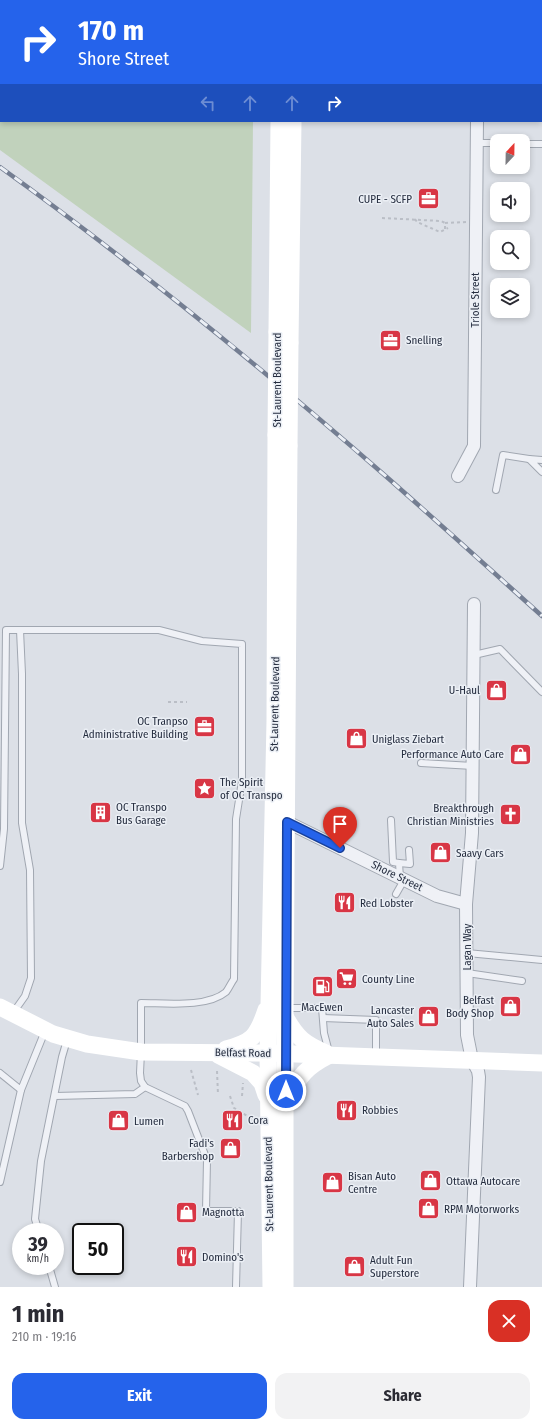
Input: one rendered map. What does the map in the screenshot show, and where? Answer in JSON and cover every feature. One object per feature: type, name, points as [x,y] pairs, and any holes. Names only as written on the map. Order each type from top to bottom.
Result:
[{"type":"main road","name":"St-Laurent Boulevard","points":[[271,1287],[268,1053],[275,713],[279,122]]},
{"type":"main road","name":"St-Laurent Boulevard","points":[[285,1287],[285,1012],[293,122]]},
{"type":"main road","points":[[213,1052],[242,1045],[253,1037],[262,1023],[269,999]]},
{"type":"main road","name":"Belfast Road","points":[[7,1010],[45,1030],[87,1044],[141,1052],[268,1053],[542,1063]]},
{"type":"main road","points":[[285,1012],[294,1033],[299,1038],[330,1055]]},
{"type":"main road","points":[[213,1052],[253,1072],[262,1083],[268,1100]]},
{"type":"main road","points":[[286,1102],[295,1084],[304,1073],[315,1063],[330,1055]]},
{"type":"street","name":"Triole Street","points":[[458,476],[474,446],[477,122]]},
{"type":"street","name":"Lagan Way","points":[[470,1287],[479,1077],[478,1071],[472,1060],[467,1034],[466,904],[472,833],[474,604]]},
{"type":"street","name":"Shore Street","points":[[287,822],[437,896],[466,904]]},
{"type":"lane","points":[[477,143],[490,143]]},
{"type":"lane","points":[[530,144],[542,144]]},
{"type":"lane","points":[[496,490],[503,455],[542,460]]},
{"type":"lane","points":[[529,459],[542,472]]},
{"type":"lane","points":[[0,866],[4,829],[6,630],[159,630],[202,641],[242,644],[242,781],[236,819],[234,978],[227,990],[219,997],[205,1001],[187,1003],[141,1003],[140,1073],[141,1081],[145,1087],[178,1102],[185,1106],[188,1111],[207,1160],[206,1211],[238,1211],[236,1287]]},
{"type":"lane","points":[[7,1010],[25,996],[31,978],[30,870],[22,823],[22,674],[20,630]]},
{"type":"lane","points":[[474,655],[500,649],[542,692]]},
{"type":"lane","points":[[421,763],[473,766]]},
{"type":"lane","points":[[391,820],[392,862],[410,864],[409,850]]},
{"type":"lane","points":[[396,894],[402,879],[399,863]]},
{"type":"lane","points":[[467,953],[542,960]]},
{"type":"lane","points":[[467,973],[522,981]]},
{"type":"lane","points":[[285,1012],[322,1008],[324,1033],[330,1055]]},
{"type":"lane","points":[[323,1018],[376,1020],[376,1057]]},
{"type":"lane","points":[[0,1182],[21,1090],[45,1030]]},
{"type":"lane","points":[[36,1223],[35,1219],[41,1161],[62,1057],[68,1038]]},
{"type":"lane","points":[[0,1073],[21,1090]]},
{"type":"lane","points":[[55,1096],[135,1094],[145,1087]]},
{"type":"lane","points":[[52,1275],[55,1287]]},
{"type":"path","points":[[382,218],[441,220],[445,223],[476,222]]},
{"type":"path","points":[[415,219],[417,222],[440,232],[447,229],[445,223]]},
{"type":"path","points":[[168,702],[187,702]]},
{"type":"path","points":[[191,1070],[198,1095]]},
{"type":"path","points":[[217,1070],[218,1095]]},
{"type":"path","points":[[242,1096],[243,1082],[247,1078]]},
{"type":"path","points":[[230,1096],[234,1108],[260,1123]]},
{"type":"green space","points":[[0,122],[253,122],[251,333],[0,150]]},
{"type":"railway","points":[[0,167],[100,241],[247,358],[389,479],[542,616]]},
{"type":"place","name":"CUPE - SCFP","points":[[428,199]]},
{"type":"place","name":"Snelling","points":[[391,340]]},
{"type":"place","name":"U-Haul","points":[[496,690]]},
{"type":"place","name":"OC Tranpso Administrative Building","points":[[204,727]]},
{"type":"place","name":"Uniglass Ziebart","points":[[357,739]]},
{"type":"place","name":"Performance Auto Care","points":[[520,754]]},
{"type":"place","name":"The Spirit of OC Transpo","points":[[205,788]]},
{"type":"place","name":"OC Transpo Bus Garage","points":[[101,813]]},
{"type":"place","name":"Breakthrough Christian Ministries","points":[[510,814]]},
{"type":"place","name":"Saavy Cars","points":[[440,853]]},
{"type":"place","name":"Red Lobster","points":[[344,903]]},
{"type":"place","name":"County Line","points":[[347,979]]},
{"type":"place","name":"MacEwen","points":[[322,987]]},
{"type":"place","name":"Belfast Body Shop","points":[[510,1006]]},
{"type":"place","name":"Lancaster Auto Sales","points":[[429,1016]]},
{"type":"place","name":"Robbies","points":[[346,1110]]},
{"type":"place","name":"Cora","points":[[232,1120]]},
{"type":"place","name":"Lumen","points":[[119,1121]]},
{"type":"place","name":"Fadi's Barbershop","points":[[230,1149]]},
{"type":"place","name":"Ottawa Autocare","points":[[431,1181]]},
{"type":"place","name":"Bisan Auto Centre","points":[[332,1182]]},
{"type":"place","name":"RPM Motorworks","points":[[428,1209]]},
{"type":"place","name":"Magnotta","points":[[187,1212]]},
{"type":"place","name":"Domino's","points":[[187,1257]]},
{"type":"place","name":"Adult Fun Superstore","points":[[354,1266]]},
{"type":"route","points":[[286,1091],[285,1016],[287,822],[340,848]]}]
